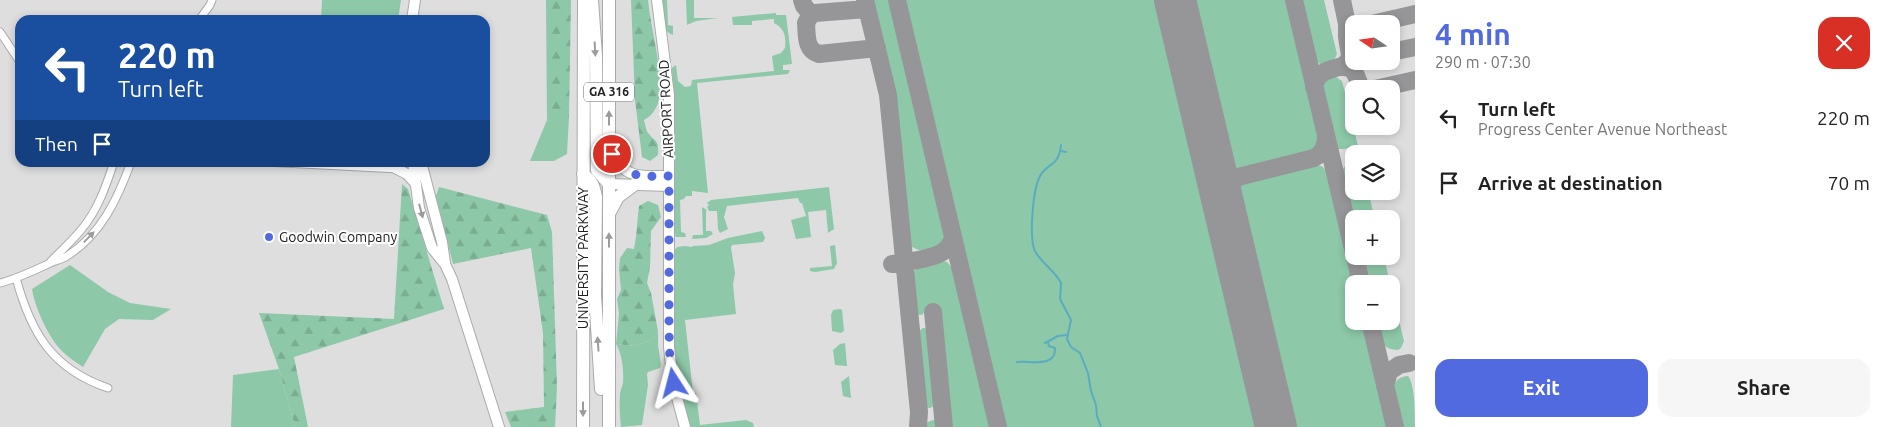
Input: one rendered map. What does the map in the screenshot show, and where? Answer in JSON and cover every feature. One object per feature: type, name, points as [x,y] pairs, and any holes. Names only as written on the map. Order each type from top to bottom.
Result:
[{"type":"highway","name":"UNIVERSITY PARKWAY","points":[[583,427],[584,0]]},
{"type":"highway","points":[[592,0],[596,56],[597,170],[609,184]]},
{"type":"highway","name":"UNIVERSITY PARKWAY","points":[[608,427],[609,0]]},
{"type":"highway","points":[[583,174],[595,187],[596,197],[597,321],[600,381],[608,427]]},
{"type":"highway","points":[[609,216],[618,197],[634,185]]},
{"type":"street","points":[[203,15],[212,0]]},
{"type":"street","points":[[413,15],[415,0]]},
{"type":"street","name":"AIRPORT ROAD","points":[[657,0],[669,95],[670,355],[674,383],[686,427]]},
{"type":"street","points":[[0,32],[15,53]]},
{"type":"street","points":[[609,144],[616,160],[633,175],[669,181]]},
{"type":"street","points":[[49,263],[71,242],[91,217],[104,191],[112,167]]},
{"type":"street","points":[[0,284],[72,253],[88,239],[106,218],[121,189],[129,167]]},
{"type":"street","points":[[373,167],[406,167]]},
{"type":"street","points":[[418,167],[416,184],[419,208],[432,248],[445,264]]},
{"type":"street","points":[[418,167],[442,242],[445,264],[472,339],[499,427]]},
{"type":"street","points":[[395,168],[407,174],[416,184]]},
{"type":"street","points":[[609,184],[650,186],[669,181]]},
{"type":"street","points":[[650,186],[659,191],[669,204]]},
{"type":"street","points":[[16,278],[31,321],[42,342],[57,360],[89,382],[108,388]]},
{"type":"green space","points":[[322,0],[401,0],[399,15],[321,15]]},
{"type":"green space","points":[[546,0],[571,0],[569,117],[559,126],[547,120]]},
{"type":"green space","points":[[631,0],[648,0],[658,62],[660,86],[658,101],[652,114],[644,120],[647,132],[658,146],[658,155],[650,161],[642,157],[635,100]]},
{"type":"green space","points":[[662,0],[667,0],[668,25],[673,26],[673,35],[666,30],[664,25]]},
{"type":"green space","points":[[686,0],[694,0],[694,18],[718,18],[696,21],[687,25]]},
{"type":"green space","points":[[871,0],[891,0],[944,229],[944,237],[941,243],[931,250],[918,250],[906,241],[891,85]]},
{"type":"green space","points":[[902,0],[1160,0],[1261,427],[1003,427]]},
{"type":"green space","points":[[1190,0],[1288,0],[1320,138],[1314,151],[1236,171],[1231,168]]},
{"type":"green space","points":[[1300,0],[1324,0],[1337,54],[1330,64],[1321,65],[1314,59]]},
{"type":"green space","points":[[776,13],[776,15],[786,15],[792,64],[783,65],[783,70],[790,70],[788,74],[697,83],[708,193],[692,191],[692,196],[686,196],[680,200],[681,232],[685,233],[686,237],[676,237],[674,232],[675,155],[672,68],[676,65],[678,81],[685,87],[691,86],[692,80],[774,71],[772,56],[781,53],[785,48],[785,36],[781,28],[774,23],[774,19],[752,21],[752,25],[733,25],[732,17]]},
{"type":"green space","points":[[1330,76],[1342,81],[1345,92],[1345,135],[1355,135],[1358,145],[1345,145],[1345,149],[1335,149],[1321,89],[1323,80]]},
{"type":"green space","points":[[569,117],[567,154],[554,161],[530,161],[547,120],[559,125]]},
{"type":"green space","points":[[1316,164],[1323,167],[1329,175],[1345,242],[1345,265],[1350,265],[1353,275],[1345,275],[1345,330],[1366,330],[1389,427],[1291,427],[1234,189],[1238,183]]},
{"type":"green space","points":[[1345,166],[1345,189],[1341,172]]},
{"type":"green space","points":[[402,184],[408,189],[444,309],[294,357],[308,427],[295,427],[279,369],[259,313],[394,319]]},
{"type":"green space","points":[[439,187],[547,215],[552,232],[557,387],[555,427],[511,427],[505,412],[544,407],[543,333],[531,248],[453,264],[436,196]]},
{"type":"green space","points":[[829,187],[834,229],[828,233],[826,210],[808,212],[811,237],[796,239],[791,220],[806,216],[802,203],[800,203],[798,198],[727,206],[724,217],[728,229],[720,233],[717,211],[709,211],[707,207],[709,205],[707,203],[711,200]]},
{"type":"green space","points":[[1348,200],[1370,200],[1373,210],[1350,210]]},
{"type":"green space","points":[[648,201],[658,205],[661,217],[651,231],[650,267],[647,283],[651,293],[658,331],[654,339],[634,346],[616,344],[619,314],[617,299],[621,290],[620,258],[627,248],[634,249],[639,206]]},
{"type":"green space","points":[[702,207],[707,210],[706,231],[711,231],[713,234],[706,238],[692,239],[693,235],[703,235]]},
{"type":"green space","points":[[762,231],[765,238],[763,242],[732,245],[731,248],[735,273],[733,284],[736,314],[685,320],[693,393],[696,393],[700,425],[746,420],[753,423],[754,427],[690,427],[677,379],[674,356],[673,252],[677,247],[709,245],[728,238]]},
{"type":"green space","points":[[835,245],[837,263],[834,269],[810,271],[810,268],[832,266],[830,246]]},
{"type":"green space","points":[[938,260],[947,262],[953,269],[992,427],[924,427],[931,421],[948,419],[948,408],[938,312],[927,312],[926,310],[922,315],[915,314],[912,310],[909,279],[918,266]]},
{"type":"green space","points":[[70,265],[108,292],[130,303],[171,309],[153,320],[119,319],[105,329],[83,367],[65,354],[53,339],[39,314],[32,289]]},
{"type":"green space","points":[[1362,265],[1386,265],[1388,275],[1365,275]]},
{"type":"green space","points":[[833,310],[842,310],[844,331],[841,333],[832,331],[831,315]]},
{"type":"green space","points":[[1400,324],[1404,341],[1398,350],[1392,349],[1384,345],[1378,330],[1400,330]]},
{"type":"green space","points":[[923,328],[928,333],[936,405],[930,408],[924,407],[922,402],[915,340],[915,334]]},
{"type":"green space","points":[[658,331],[661,365],[660,368],[647,374],[648,385],[642,425],[621,427],[620,392],[623,383],[623,373],[621,357],[616,344],[634,346],[654,339]]},
{"type":"green space","points":[[845,343],[847,366],[835,365],[833,350],[840,344]]},
{"type":"green space","points":[[279,369],[295,427],[231,427],[233,375]]},
{"type":"green space","points":[[849,376],[851,398],[843,396],[841,382]]},
{"type":"green space","points":[[1408,376],[1413,392],[1415,427],[1401,427],[1393,389],[1395,383],[1400,378]]},
{"type":"waterway","points":[[1061,145],[1058,157],[1043,172],[1037,183],[1032,215],[1032,238],[1036,253],[1061,283],[1060,299],[1071,320],[1067,339],[1071,347],[1080,353],[1088,373],[1101,427]]},
{"type":"waterway","points":[[1061,151],[1066,152]]},
{"type":"waterway","points":[[1045,343],[1058,336],[1067,335]]},
{"type":"waterway","points":[[1017,362],[1041,362],[1051,359],[1055,348],[1049,346],[1048,342]]},
{"type":"taxiway","points":[[802,0],[810,13],[815,13]]},
{"type":"taxiway","points":[[865,0],[888,95],[919,412],[918,427]]},
{"type":"taxiway","points":[[897,0],[998,427]]},
{"type":"taxiway","points":[[1294,0],[1345,215]]},
{"type":"taxiway","points":[[1342,0],[1350,55],[1349,60],[1342,67]]},
{"type":"taxiway","points":[[867,9],[815,13],[810,16],[806,23],[809,46],[814,52],[819,54],[877,48]]},
{"type":"taxiway","points":[[1400,17],[1415,14]]},
{"type":"taxiway","points":[[1400,50],[1415,47]]},
{"type":"taxiway","points":[[1314,87],[1319,76],[1324,72],[1345,66]]},
{"type":"taxiway","points":[[1342,67],[1347,67],[1354,71],[1358,80]]},
{"type":"taxiway","points":[[1400,83],[1415,80]]},
{"type":"taxiway","points":[[1213,161],[1223,173],[1238,177],[1314,158],[1323,149],[1326,136]]},
{"type":"taxiway","points":[[1223,204],[1226,187],[1238,177]]},
{"type":"taxiway","points":[[892,264],[919,260],[940,254],[949,247],[953,238]]},
{"type":"taxiway","points":[[1357,265],[1359,275]]},
{"type":"taxiway","points":[[933,312],[944,427]]},
{"type":"taxiway","points":[[1372,330],[1395,427]]},
{"type":"taxiway","points":[[1385,386],[1389,372],[1399,365],[1409,363]]},
{"type":"runway","points":[[1175,0],[1276,427]]},
{"type":"place","name":"Goodwin Company","points":[[269,237]]},
{"type":"route","points":[[612,154],[624,169],[633,175],[669,176],[669,347],[674,383]]}]
